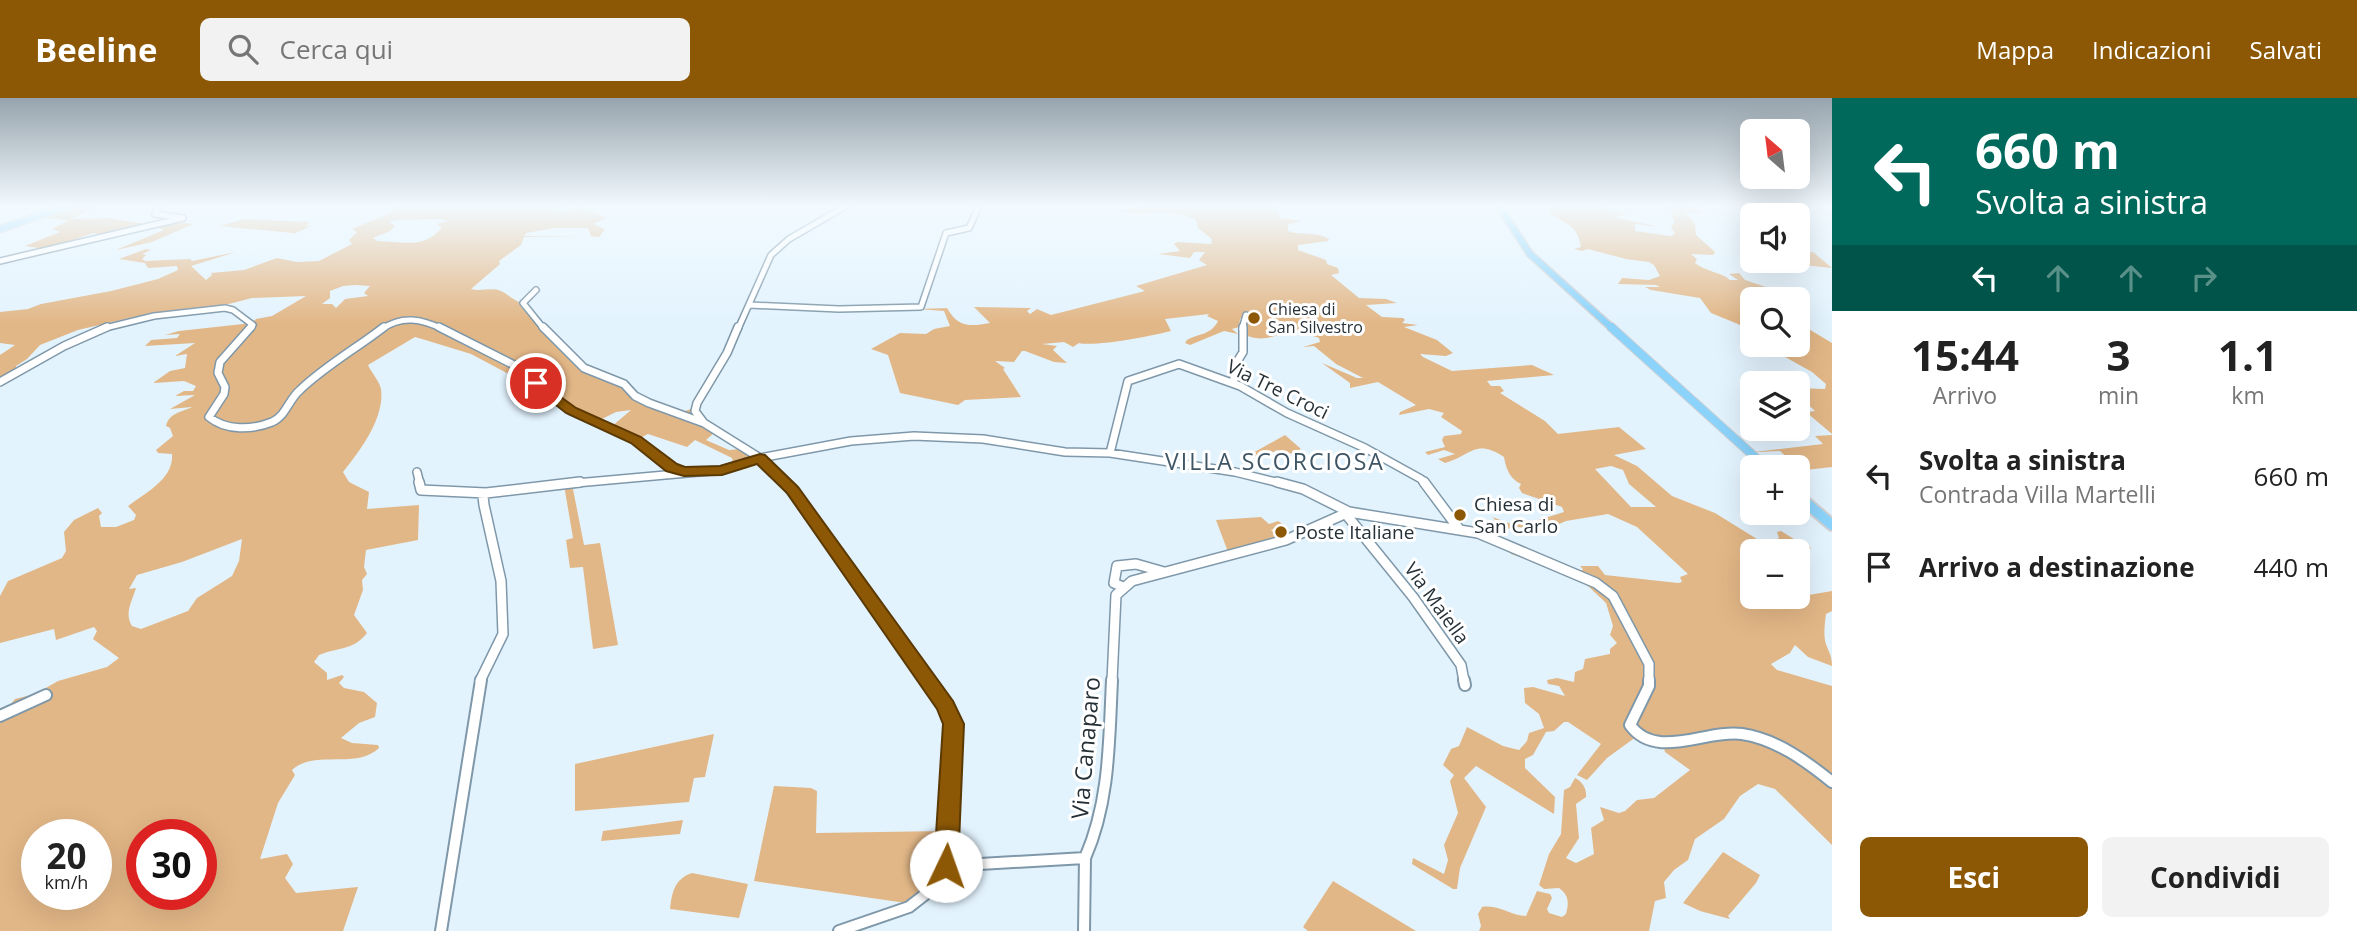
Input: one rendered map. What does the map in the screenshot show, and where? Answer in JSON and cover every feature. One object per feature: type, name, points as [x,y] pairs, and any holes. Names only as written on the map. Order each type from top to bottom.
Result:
[{"type":"main road","points":[[1524,245],[1539,263],[1753,455]]},
{"type":"main road","points":[[1810,507],[1832,526]]},
{"type":"street","points":[[0,261],[76,245]]},
{"type":"street","points":[[704,424],[695,411],[697,403],[727,353],[771,254],[782,245]]},
{"type":"street","points":[[750,305],[839,309],[921,307],[942,245]]},
{"type":"street","points":[[536,290],[523,303],[525,308],[572,359],[591,371],[624,384],[642,399],[673,414],[704,424],[760,458],[793,490],[946,706],[954,724],[946,866],[919,901],[904,909],[839,931]]},
{"type":"street","points":[[0,382],[86,335],[124,323],[160,316],[225,308],[233,310],[253,325],[220,362],[218,373],[225,387],[225,394],[209,417],[215,422],[248,429],[277,419],[286,411],[298,391],[386,327],[399,321],[416,319],[499,356],[516,366],[571,411],[636,440],[671,468],[684,471]]},
{"type":"street","points":[[1234,383],[1234,367],[1243,352],[1242,328],[1246,315]]},
{"type":"street","name":"Via Tre Croci","points":[[1110,453],[1128,381],[1180,364],[1234,383],[1416,476],[1426,483],[1459,529]]},
{"type":"street","points":[[416,472],[421,490],[486,493],[684,471],[722,470],[760,458],[851,441],[914,436],[983,439],[1065,452],[1110,453],[1273,480],[1312,493],[1347,512],[1478,533],[1597,583],[1613,596],[1649,664],[1649,686],[1630,725],[1636,734],[1661,744],[1727,733],[1748,735],[1800,758],[1832,782]]},
{"type":"street","points":[[441,931],[480,681],[503,634],[500,581],[484,505],[486,493]]},
{"type":"street","name":"Via Canaparo","points":[[1085,858],[1098,829],[1107,775],[1116,595],[1132,581],[1286,540],[1347,512]]},
{"type":"street","name":"Via Maiella","points":[[1347,512],[1413,597],[1461,665],[1465,685]]},
{"type":"street","name":"Via Canaparo","points":[[1123,587],[1114,583],[1117,566],[1136,564],[1164,572]]},
{"type":"street","points":[[0,716],[46,695]]},
{"type":"street","points":[[946,866],[1085,858],[1084,931]]},
{"type":"shaded area","points":[[28,245],[58,245],[46,249],[25,246]]},
{"type":"shaded area","points":[[350,245],[521,245],[499,261],[500,264],[471,289],[501,291],[522,303],[568,356],[619,382],[634,396],[682,412],[694,408],[714,433],[706,440],[729,450],[741,449],[751,455],[751,459],[733,464],[732,458],[695,440],[687,447],[648,434],[638,439],[611,427],[631,410],[616,412],[598,421],[570,408],[544,388],[539,391],[528,388],[518,379],[471,354],[415,337],[368,365],[381,389],[379,411],[364,444],[343,472],[349,482],[369,492],[367,509],[419,505],[418,540],[366,550],[364,567],[367,574],[362,580],[363,590],[354,615],[367,633],[351,646],[319,655],[314,662],[327,673],[327,680],[342,675],[344,677],[339,683],[344,688],[364,692],[377,703],[375,717],[359,723],[341,738],[352,743],[378,745],[379,748],[359,758],[312,761],[292,770],[295,775],[278,803],[260,859],[287,854],[293,864],[285,878],[296,893],[358,887],[343,931],[0,931],[0,717],[15,699],[35,694],[58,681],[107,667],[119,658],[93,639],[97,631],[94,627],[56,640],[54,629],[0,643],[0,596],[8,581],[62,558],[66,551],[64,532],[74,520],[98,508],[102,513],[99,516],[101,527],[116,527],[134,520],[136,515],[128,506],[157,484],[168,471],[172,454],[158,453],[156,450],[173,436],[170,428],[166,426],[170,418],[192,407],[170,409],[195,395],[175,396],[184,391],[193,391],[196,386],[184,381],[153,383],[170,371],[185,368],[187,354],[175,356],[195,343],[145,346],[151,340],[177,338],[180,334],[165,335],[179,331],[252,323],[256,319],[272,316],[306,296],[252,298],[209,309],[134,317],[78,330],[40,345],[16,366],[16,370],[0,380],[0,355],[15,345],[0,343],[0,312],[28,309],[41,304],[111,291],[158,279],[178,270],[177,266],[148,268],[145,263],[119,259],[146,249],[151,250],[142,254],[146,255],[142,259],[145,261],[192,261],[236,252],[191,266],[206,280],[211,273],[244,270],[277,258],[297,262],[319,261]],"holes":[[[343,286],[370,286],[364,293],[368,296],[345,299],[336,308],[332,304],[322,304],[330,298],[330,291]],[[242,539],[239,561],[232,576],[197,598],[188,611],[141,629],[132,626],[129,612],[136,588],[129,589],[137,575],[182,562]]]},
{"type":"shaded area","points":[[1175,245],[1299,245],[1298,250],[1326,260],[1327,264],[1338,268],[1339,273],[1331,275],[1359,298],[1386,299],[1397,303],[1366,305],[1382,317],[1403,318],[1405,320],[1402,323],[1418,325],[1404,327],[1437,340],[1453,353],[1446,356],[1420,354],[1423,357],[1452,371],[1532,365],[1554,375],[1487,381],[1491,386],[1500,386],[1504,391],[1500,393],[1545,421],[1558,434],[1619,427],[1646,449],[1614,455],[1637,466],[1672,496],[1715,513],[1757,539],[1740,539],[1740,609],[1810,609],[1810,595],[1832,591],[1832,611],[1826,614],[1824,633],[1832,666],[1808,657],[1795,645],[1790,653],[1771,664],[1777,670],[1832,686],[1832,780],[1760,736],[1664,742],[1633,726],[1652,681],[1622,606],[1593,575],[1580,572],[1583,569],[1580,566],[1598,566],[1605,575],[1678,583],[1682,582],[1680,577],[1688,574],[1637,527],[1608,514],[1566,521],[1543,531],[1519,527],[1506,529],[1492,517],[1517,526],[1516,522],[1535,521],[1564,512],[1562,507],[1522,493],[1519,488],[1521,484],[1509,473],[1504,457],[1494,452],[1486,449],[1473,450],[1445,463],[1438,459],[1455,454],[1444,450],[1428,455],[1425,452],[1445,447],[1442,440],[1444,436],[1461,434],[1462,431],[1441,417],[1444,413],[1429,409],[1399,415],[1416,405],[1378,382],[1350,388],[1350,383],[1322,363],[1363,378],[1336,364],[1314,346],[1303,347],[1320,342],[1319,338],[1278,324],[1274,325],[1280,334],[1270,337],[1242,334],[1248,317],[1263,321],[1260,317],[1247,313],[1240,319],[1239,327],[1232,329],[1238,334],[1224,331],[1190,345],[1185,343],[1187,340],[1209,331],[1218,321],[1207,316],[1209,314],[1165,319],[1171,331],[1110,342],[1079,343],[1073,347],[1064,342],[1042,344],[1057,346],[1053,350],[1067,363],[1054,362],[1025,351],[1022,351],[1014,362],[995,361],[1005,368],[1003,369],[1021,397],[965,400],[958,405],[900,393],[888,355],[871,349],[900,333],[926,334],[934,329],[950,326],[944,311],[917,309],[947,308],[955,319],[970,325],[990,323],[974,307],[1031,308],[1027,311],[1030,314],[1037,309],[1051,315],[1145,291],[1136,286],[1207,265],[1199,260],[1205,252],[1194,252],[1190,258],[1159,254],[1180,251]],"holes":[[[1611,466],[1623,470],[1629,484],[1656,507],[1631,507],[1595,469]]]},
{"type":"shaded area","points":[[1581,245],[1707,245],[1715,252],[1713,255],[1691,254],[1697,259],[1695,263],[1730,280],[1738,280],[1729,274],[1739,273],[1745,280],[1766,287],[1740,287],[1740,325],[1711,313],[1700,298],[1645,287],[1660,287],[1656,285],[1618,284],[1622,278],[1649,280],[1660,276],[1649,262],[1588,249],[1574,249]]},
{"type":"shaded area","points":[[1810,252],[1813,252],[1832,268],[1810,266]]},
{"type":"shaded area","points":[[1810,330],[1832,343],[1832,434],[1810,415],[1810,412],[1815,411],[1810,406],[1810,388],[1825,389],[1826,384],[1812,372],[1785,357],[1810,357]]},
{"type":"shaded area","points":[[1285,435],[1301,449],[1287,455],[1277,450],[1260,459],[1251,454]]},
{"type":"shaded area","points":[[1832,435],[1832,467],[1810,470],[1810,455],[1784,455],[1780,451],[1753,452],[1823,444],[1815,436]]},
{"type":"shaded area","points":[[572,484],[584,545],[600,543],[618,645],[593,649],[583,567],[570,568],[566,540],[573,538],[564,485]]},
{"type":"shaded area","points":[[1261,517],[1269,524],[1278,521],[1284,525],[1271,530],[1281,539],[1228,552],[1216,520]]},
{"type":"shaded area","points":[[1781,531],[1794,539],[1777,539],[1779,538],[1777,532]]},
{"type":"shaded area","points":[[1507,549],[1597,585],[1615,605],[1647,669],[1645,684],[1634,706],[1636,737],[1607,758],[1587,780],[1577,775],[1601,744],[1568,722],[1564,722],[1554,731],[1546,732],[1533,755],[1525,759],[1525,768],[1555,797],[1554,814],[1476,766],[1464,778],[1486,807],[1460,868],[1457,889],[1453,889],[1412,864],[1413,858],[1444,874],[1448,860],[1444,845],[1458,813],[1450,781],[1454,775],[1443,765],[1451,749],[1459,746],[1467,727],[1503,746],[1519,750],[1527,741],[1529,733],[1544,728],[1539,714],[1525,703],[1524,688],[1533,687],[1565,696],[1559,686],[1548,684],[1547,680],[1557,678],[1574,682],[1575,672],[1583,669],[1585,659],[1610,654],[1610,649],[1617,643],[1610,635],[1613,626],[1606,603],[1588,586],[1573,576],[1511,554]]},
{"type":"shaded area","points":[[714,734],[705,777],[694,778],[689,802],[575,811],[575,764]]},
{"type":"shaded area","points":[[1743,736],[1786,752],[1832,784],[1832,845],[1775,789],[1758,784],[1740,796],[1724,819],[1695,839],[1688,860],[1664,882],[1666,898],[1655,901],[1649,931],[1479,931],[1481,926],[1478,914],[1482,907],[1494,907],[1526,916],[1537,891],[1550,894],[1552,898],[1547,909],[1549,913],[1562,917],[1566,914],[1568,906],[1565,893],[1559,888],[1544,889],[1539,885],[1549,854],[1561,834],[1564,790],[1570,787],[1575,778],[1584,786],[1586,794],[1586,797],[1576,804],[1579,838],[1566,858],[1576,863],[1594,854],[1591,828],[1604,820],[1600,807],[1619,813],[1625,811],[1637,800],[1654,798],[1690,770],[1665,752],[1664,748]]},
{"type":"shaded area","points":[[774,786],[811,788],[817,791],[816,833],[943,831],[935,873],[924,889],[906,903],[754,881]]},
{"type":"shaded area","points":[[683,820],[680,834],[601,841],[603,831]]},
{"type":"shaded area","points":[[1723,852],[1760,875],[1728,916],[1730,919],[1683,903]]},
{"type":"shaded area","points":[[692,873],[748,884],[739,918],[670,909],[673,892],[678,883]]},
{"type":"shaded area","points":[[1333,881],[1416,931],[1308,931],[1303,927]]},
{"type":"place","name":"Chiesa di San Silvestro","points":[[1254,318]]},
{"type":"place","name":"Chiesa di San Carlo","points":[[1460,515]]},
{"type":"place","name":"Poste Italiane","points":[[1281,532]]},
{"type":"district","name":"VILLA SCORCIOSA","points":[[1275,461]]},
{"type":"route","points":[[536,383],[571,411],[636,440],[671,468],[684,471],[722,470],[760,458],[793,490],[946,706],[954,724],[946,866]]}]
